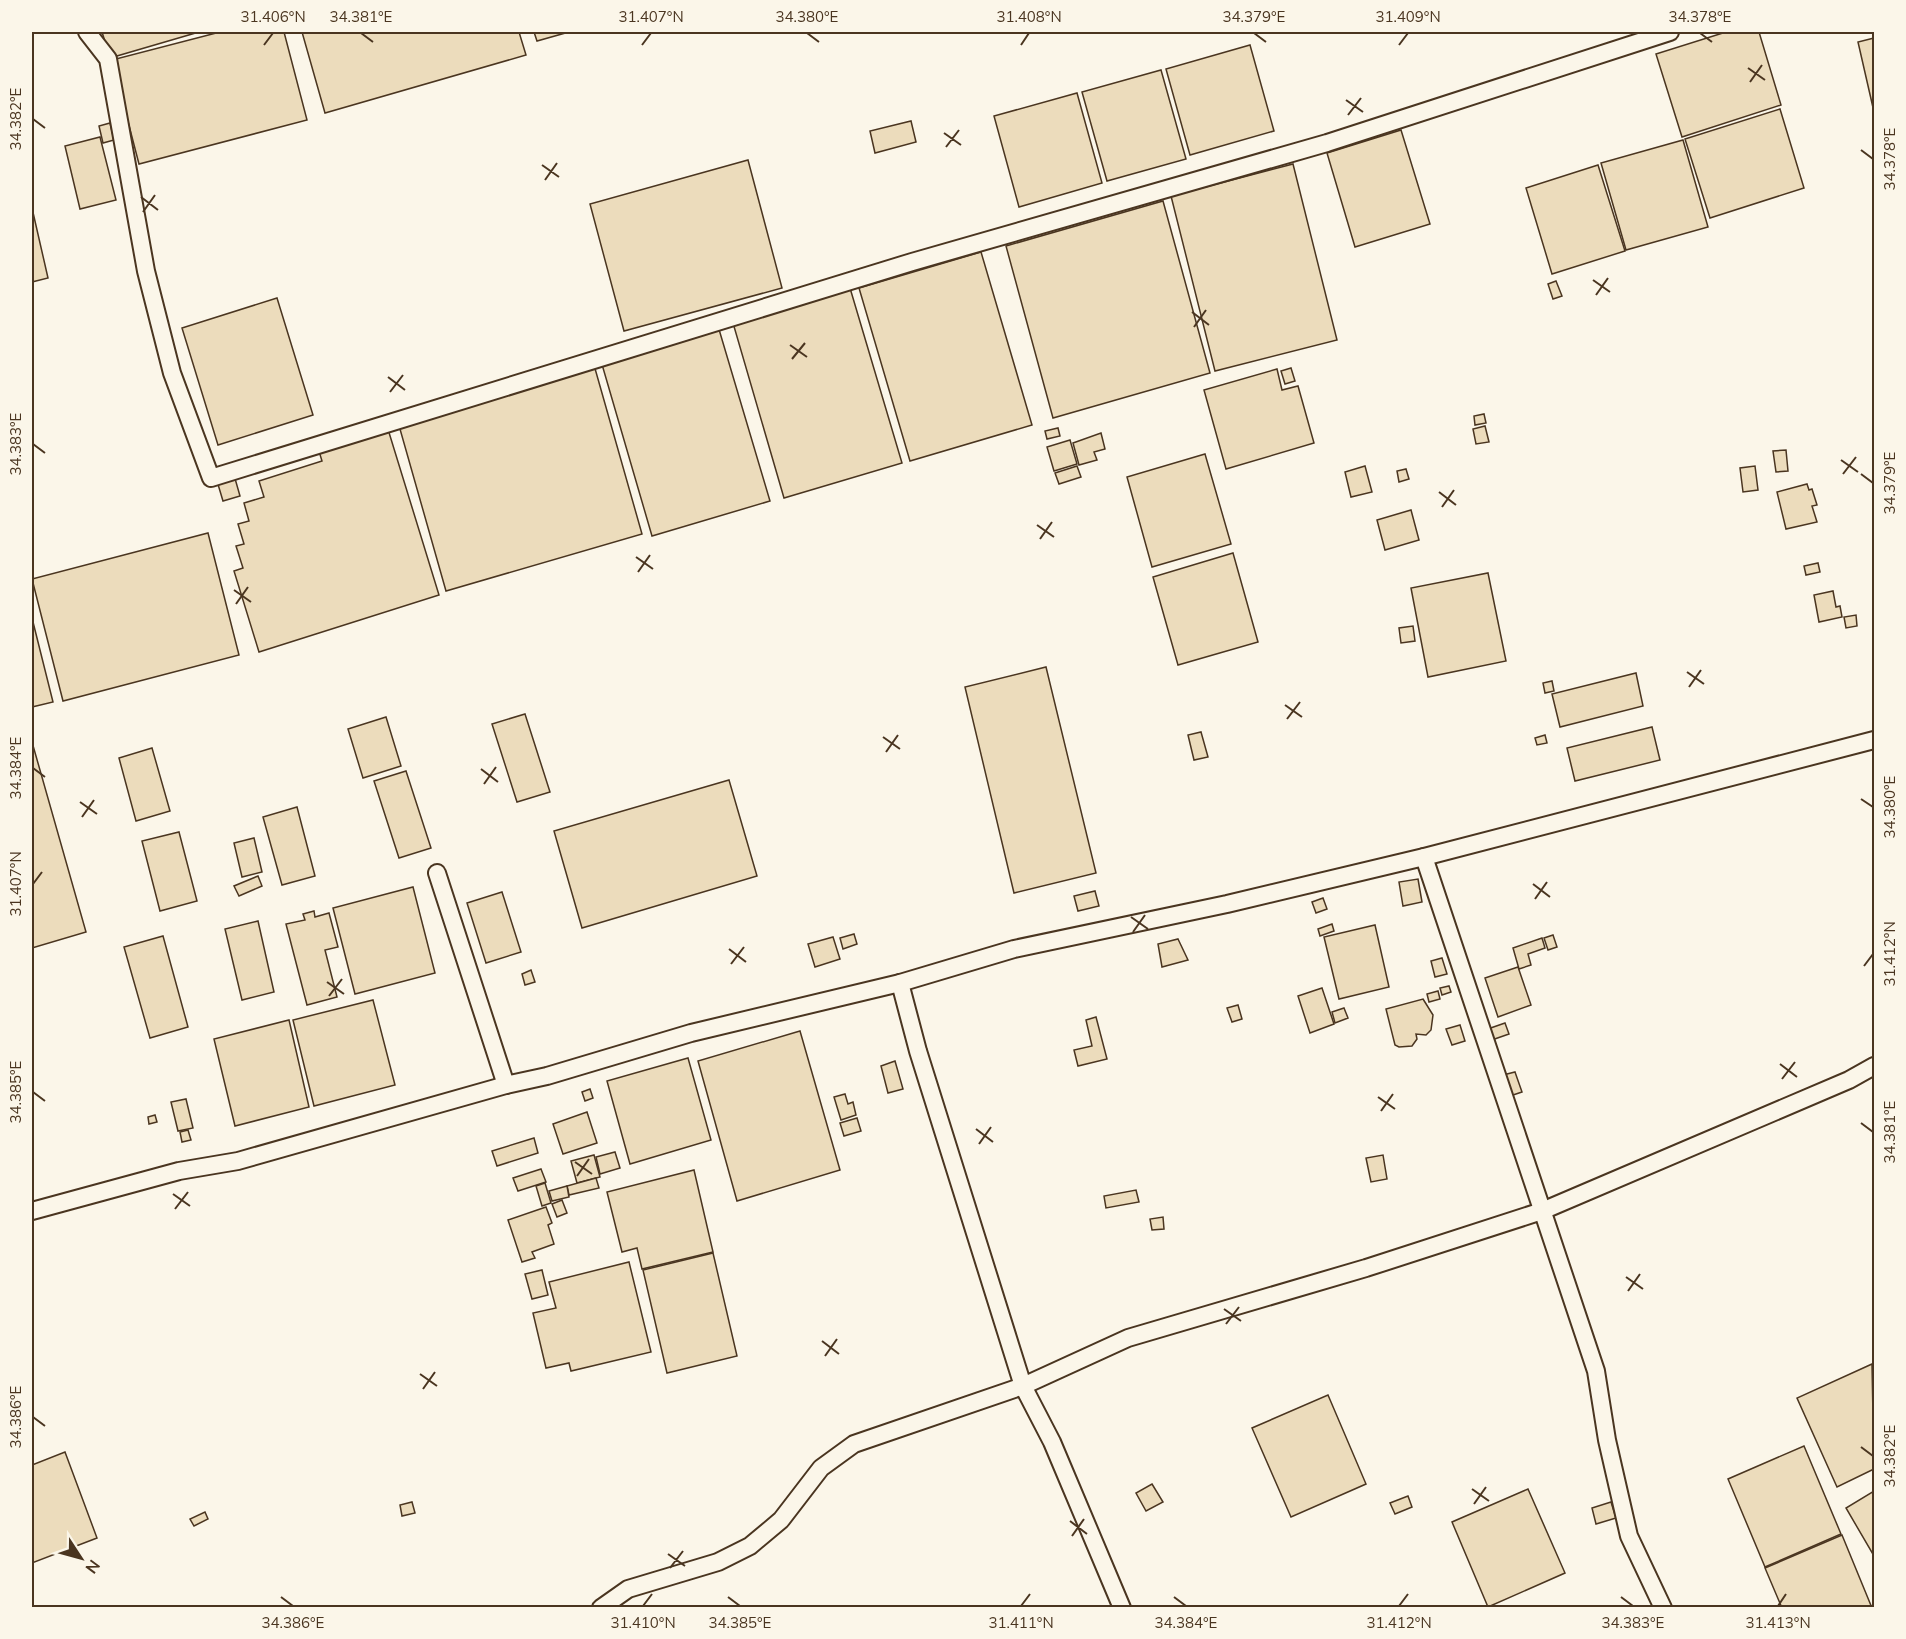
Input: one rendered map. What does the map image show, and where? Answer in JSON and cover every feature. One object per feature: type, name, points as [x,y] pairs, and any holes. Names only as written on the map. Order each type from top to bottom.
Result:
[{"type":"street","points":[[87,32],[108,59],[149,282],[171,373],[211,478],[912,262],[1327,143],[1670,32]]},
{"type":"street","points":[[32,1211],[179,1171],[238,1161],[506,1085],[547,1076],[691,1033],[900,982],[1014,949],[1227,904],[1424,857],[1569,817],[1875,740]]},
{"type":"street","points":[[1424,857],[1596,1371],[1607,1440],[1629,1536],[1663,1608]]},
{"type":"street","points":[[437,873],[506,1085]]},
{"type":"street","points":[[900,982],[918,1051],[1023,1386],[1052,1442],[1122,1608]]},
{"type":"street","points":[[601,1608],[628,1589],[718,1562],[750,1546],[781,1520],[821,1468],[854,1444],[1023,1386],[1128,1338],[1366,1268],[1542,1211],[1850,1080],[1875,1066]]},
{"type":"building","points":[[102,32],[199,32],[110,58]]},
{"type":"building","points":[[220,32],[284,32],[307,120],[139,164],[112,60]]},
{"type":"building","points":[[302,32],[519,32],[526,55],[325,113]]},
{"type":"building","points":[[534,32],[569,32],[537,41]]},
{"type":"building","points":[[1726,32],[1759,32],[1781,105],[1682,137],[1656,54]]},
{"type":"building","points":[[1874,38],[1874,112],[1858,42]]},
{"type":"building","points":[[1250,45],[1274,131],[1190,155],[1166,69]]},
{"type":"building","points":[[1161,70],[1186,159],[1107,181],[1082,92]]},
{"type":"building","points":[[1077,93],[1102,183],[1019,207],[994,116]]},
{"type":"building","points":[[1780,109],[1804,188],[1710,218],[1685,139]]},
{"type":"building","points":[[911,121],[916,142],[875,153],[870,131]]},
{"type":"building","points":[[110,123],[114,140],[103,143],[99,126]]},
{"type":"building","points":[[1401,130],[1430,224],[1355,247],[1327,153]]},
{"type":"building","points":[[100,137],[116,200],[80,209],[65,146]]},
{"type":"building","points":[[1683,140],[1708,227],[1626,250],[1601,163]]},
{"type":"building","points":[[748,160],[782,288],[624,331],[590,204]]},
{"type":"building","points":[[1293,164],[1337,340],[1215,371],[1171,196]]},
{"type":"building","points":[[1598,165],[1625,251],[1552,274],[1526,188]]},
{"type":"building","points":[[1163,201],[1210,373],[1053,418],[1006,246]]},
{"type":"building","points":[[32,208],[48,278],[32,282]]},
{"type":"building","points":[[981,252],[1032,425],[910,461],[859,288]]},
{"type":"building","points":[[1556,281],[1562,296],[1553,299],[1548,284]]},
{"type":"building","points":[[850,288],[902,463],[784,498],[733,323]]},
{"type":"building","points":[[277,298],[313,415],[218,445],[182,328]]},
{"type":"building","points":[[718,326],[770,501],[652,536],[601,361]]},
{"type":"building","points":[[594,365],[642,534],[446,591],[398,422]]},
{"type":"building","points":[[1291,368],[1295,381],[1285,384],[1281,371]]},
{"type":"building","points":[[1277,369],[1282,390],[1298,386],[1314,443],[1226,469],[1204,390]]},
{"type":"building","points":[[1484,414],[1486,423],[1475,425],[1474,416]]},
{"type":"building","points":[[387,426],[439,595],[259,652],[234,571],[243,568],[236,546],[244,544],[238,524],[249,521],[244,503],[264,497],[259,481],[322,461],[318,448]]},
{"type":"building","points":[[1485,426],[1489,442],[1476,444],[1473,429]]},
{"type":"building","points":[[1058,428],[1060,436],[1047,439],[1045,431]]},
{"type":"building","points":[[1101,433],[1105,449],[1094,452],[1097,460],[1079,465],[1073,443]]},
{"type":"building","points":[[1070,440],[1077,464],[1054,471],[1047,447]]},
{"type":"building","points":[[1786,450],[1788,471],[1776,472],[1773,451]]},
{"type":"building","points":[[1205,454],[1231,544],[1152,567],[1127,477]]},
{"type":"building","points":[[1077,466],[1081,477],[1059,484],[1055,473]]},
{"type":"building","points":[[1365,466],[1372,492],[1351,497],[1345,472]]},
{"type":"building","points":[[1755,466],[1758,490],[1743,492],[1740,468]]},
{"type":"building","points":[[1406,469],[1409,479],[1399,482],[1397,471]]},
{"type":"building","points":[[234,475],[240,496],[223,501],[217,481]]},
{"type":"building","points":[[1807,484],[1809,490],[1812,489],[1817,505],[1812,506],[1817,522],[1786,529],[1777,492]]},
{"type":"building","points":[[1411,510],[1419,540],[1385,550],[1377,520]]},
{"type":"building","points":[[208,533],[239,655],[63,701],[32,579]]},
{"type":"building","points":[[1233,553],[1258,642],[1178,665],[1153,577]]},
{"type":"building","points":[[1818,563],[1820,572],[1806,575],[1804,566]]},
{"type":"building","points":[[1488,573],[1506,661],[1428,677],[1411,588]]},
{"type":"building","points":[[1833,591],[1836,607],[1840,606],[1842,617],[1819,622],[1814,595]]},
{"type":"building","points":[[1856,615],[1857,626],[1846,628],[1844,617]]},
{"type":"building","points":[[32,618],[53,702],[32,707]]},
{"type":"building","points":[[1413,626],[1415,641],[1401,643],[1399,628]]},
{"type":"building","points":[[1046,667],[1096,873],[1014,893],[965,687]]},
{"type":"building","points":[[1636,673],[1643,706],[1560,727],[1552,694]]},
{"type":"building","points":[[1552,681],[1554,691],[1545,693],[1543,683]]},
{"type":"building","points":[[525,714],[550,792],[517,802],[492,724]]},
{"type":"building","points":[[386,717],[401,766],[363,778],[348,729]]},
{"type":"building","points":[[1652,727],[1660,760],[1575,781],[1567,748]]},
{"type":"building","points":[[1201,732],[1208,757],[1194,760],[1188,735]]},
{"type":"building","points":[[1545,735],[1547,743],[1537,745],[1535,738]]},
{"type":"building","points":[[32,742],[86,932],[32,948]]},
{"type":"building","points":[[152,748],[170,811],[136,821],[119,758]]},
{"type":"building","points":[[406,771],[431,848],[399,858],[374,781]]},
{"type":"building","points":[[729,780],[757,876],[582,928],[554,831]]},
{"type":"building","points":[[297,807],[315,876],[282,885],[263,817]]},
{"type":"building","points":[[179,832],[197,901],[160,911],[142,841]]},
{"type":"building","points":[[254,838],[262,872],[242,877],[234,843]]},
{"type":"building","points":[[258,876],[262,886],[239,896],[234,886]]},
{"type":"building","points":[[1418,879],[1422,902],[1403,906],[1399,882]]},
{"type":"building","points":[[413,887],[435,973],[355,994],[333,908]]},
{"type":"building","points":[[1095,891],[1099,906],[1078,911],[1074,896]]},
{"type":"building","points":[[502,892],[521,952],[486,963],[467,903]]},
{"type":"building","points":[[1323,898],[1327,909],[1316,913],[1312,902]]},
{"type":"building","points":[[314,911],[315,917],[329,913],[338,947],[325,950],[337,997],[307,1005],[286,924],[305,920],[303,914]]},
{"type":"building","points":[[258,921],[274,992],[242,1000],[225,929]]},
{"type":"building","points":[[1332,924],[1334,931],[1320,936],[1318,929]]},
{"type":"building","points":[[1375,925],[1389,987],[1339,999],[1324,937]]},
{"type":"building","points":[[854,934],[857,944],[843,949],[840,938]]},
{"type":"building","points":[[1553,935],[1557,947],[1548,950],[1544,938]]},
{"type":"building","points":[[163,936],[188,1027],[150,1038],[124,947]]},
{"type":"building","points":[[833,937],[840,959],[815,967],[808,944]]},
{"type":"building","points":[[1542,938],[1545,948],[1528,954],[1531,965],[1519,969],[1513,948]]},
{"type":"building","points":[[1178,939],[1188,960],[1162,967],[1158,944]]},
{"type":"building","points":[[1442,958],[1447,974],[1435,977],[1431,961]]},
{"type":"building","points":[[1518,967],[1531,1005],[1498,1017],[1485,978]]},
{"type":"building","points":[[531,970],[535,982],[525,985],[522,974]]},
{"type":"building","points":[[1449,986],[1451,992],[1442,995],[1440,988]]},
{"type":"building","points":[[1322,988],[1334,1024],[1310,1033],[1298,996]]},
{"type":"building","points":[[1438,991],[1440,999],[1429,1002],[1427,994]]},
{"type":"building","points":[[1423,999],[1433,1015],[1431,1030],[1426,1035],[1416,1034],[1417,1039],[1412,1046],[1395,1045],[1386,1009]]},
{"type":"building","points":[[373,1000],[395,1085],[314,1106],[293,1020]]},
{"type":"building","points":[[1238,1005],[1242,1019],[1232,1022],[1227,1008]]},
{"type":"building","points":[[1344,1008],[1348,1018],[1335,1023],[1332,1012]]},
{"type":"building","points":[[1096,1017],[1107,1059],[1078,1066],[1074,1050],[1092,1046],[1086,1020]]},
{"type":"building","points":[[289,1020],[309,1107],[235,1126],[214,1039]]},
{"type":"building","points":[[1505,1023],[1509,1034],[1486,1042],[1482,1031]]},
{"type":"building","points":[[1460,1025],[1465,1041],[1452,1045],[1446,1029]]},
{"type":"building","points":[[800,1031],[840,1170],[737,1201],[698,1061]]},
{"type":"building","points":[[688,1058],[711,1140],[630,1164],[607,1081]]},
{"type":"building","points":[[895,1061],[903,1089],[888,1093],[881,1066]]},
{"type":"building","points":[[1515,1072],[1522,1092],[1510,1096],[1503,1075]]},
{"type":"building","points":[[590,1089],[593,1098],[585,1101],[582,1092]]},
{"type":"building","points":[[845,1094],[848,1104],[853,1102],[856,1115],[841,1120],[834,1097]]},
{"type":"building","points":[[186,1099],[193,1128],[178,1131],[171,1102]]},
{"type":"building","points":[[587,1112],[597,1143],[563,1154],[553,1124]]},
{"type":"building","points":[[155,1115],[157,1122],[149,1124],[148,1117]]},
{"type":"building","points":[[857,1118],[861,1131],[844,1136],[840,1123]]},
{"type":"building","points":[[188,1130],[191,1140],[182,1142],[180,1132]]},
{"type":"building","points":[[534,1138],[538,1153],[497,1166],[492,1151]]},
{"type":"building","points":[[615,1152],[620,1168],[600,1174],[596,1157]]},
{"type":"building","points":[[594,1155],[600,1177],[577,1183],[571,1161]]},
{"type":"building","points":[[1383,1155],[1387,1179],[1371,1182],[1366,1158]]},
{"type":"building","points":[[541,1169],[546,1182],[518,1191],[513,1178]]},
{"type":"building","points":[[694,1170],[713,1252],[642,1269],[637,1248],[622,1252],[607,1192]]},
{"type":"building","points":[[596,1178],[599,1188],[569,1195],[567,1186]]},
{"type":"building","points":[[545,1183],[551,1203],[542,1206],[536,1186]]},
{"type":"building","points":[[567,1186],[569,1197],[552,1201],[549,1191]]},
{"type":"building","points":[[1136,1190],[1139,1202],[1106,1208],[1104,1196]]},
{"type":"building","points":[[562,1200],[567,1213],[557,1217],[552,1204]]},
{"type":"building","points":[[546,1207],[552,1223],[548,1225],[554,1244],[532,1252],[535,1258],[522,1262],[508,1220]]},
{"type":"building","points":[[1163,1217],[1164,1229],[1152,1230],[1150,1219]]},
{"type":"building","points":[[713,1253],[737,1356],[667,1373],[643,1270]]},
{"type":"building","points":[[629,1262],[651,1352],[571,1371],[569,1363],[546,1368],[533,1313],[556,1308],[549,1282]]},
{"type":"building","points":[[542,1270],[548,1295],[532,1299],[525,1274]]},
{"type":"building","points":[[1872,1364],[1874,1469],[1837,1487],[1797,1398]]},
{"type":"building","points":[[1328,1395],[1366,1484],[1291,1517],[1252,1428]]},
{"type":"building","points":[[1804,1446],[1841,1534],[1765,1567],[1728,1479]]},
{"type":"building","points":[[65,1452],[97,1538],[32,1563],[32,1465]]},
{"type":"building","points":[[1152,1484],[1163,1502],[1146,1511],[1136,1493]]},
{"type":"building","points":[[1528,1489],[1565,1573],[1488,1607],[1452,1522]]},
{"type":"building","points":[[1874,1491],[1874,1556],[1846,1508]]},
{"type":"building","points":[[1408,1496],[1412,1507],[1395,1514],[1390,1503]]},
{"type":"building","points":[[412,1502],[415,1513],[402,1516],[400,1505]]},
{"type":"building","points":[[1611,1502],[1616,1518],[1596,1524],[1592,1508]]},
{"type":"building","points":[[205,1512],[208,1519],[194,1526],[190,1519]]},
{"type":"building","points":[[1842,1535],[1872,1608],[1782,1608],[1765,1568]]}]
